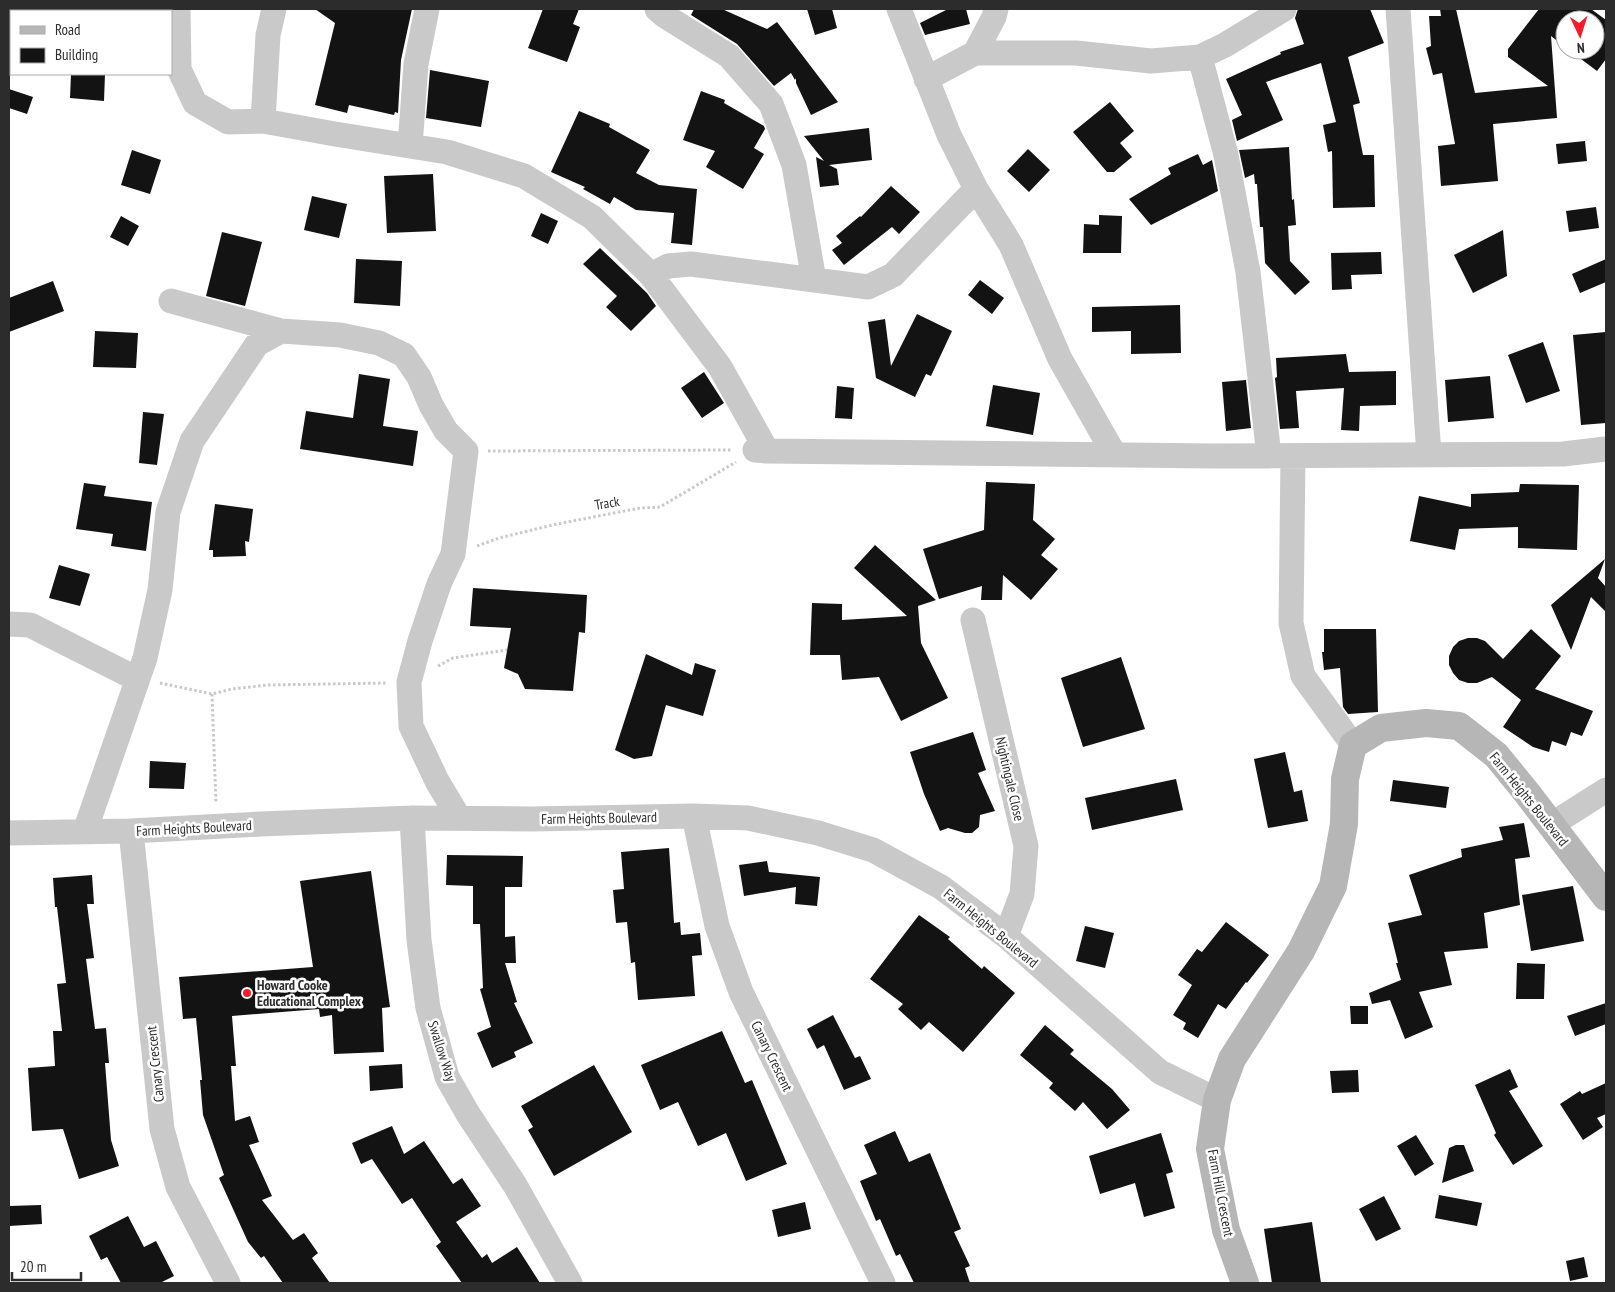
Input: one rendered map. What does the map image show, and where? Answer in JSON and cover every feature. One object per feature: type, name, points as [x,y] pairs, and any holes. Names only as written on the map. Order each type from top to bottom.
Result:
[{"type":"street","points":[[178,9],[179,69],[195,103],[228,122],[263,121],[447,152],[524,176],[592,217],[651,275],[720,368],[761,450],[1281,456],[1563,454],[1606,449]]},
{"type":"street","points":[[263,121],[268,35],[274,9]]},
{"type":"street","points":[[410,146],[416,64],[427,9]]},
{"type":"street","points":[[657,9],[729,56],[771,104],[794,165],[814,280]]},
{"type":"street","points":[[899,9],[949,135],[976,189],[1011,245],[1060,359],[1114,454]]},
{"type":"street","points":[[975,53],[994,17],[996,9]]},
{"type":"street","points":[[926,79],[975,53],[1076,53],[1151,61],[1200,57],[1284,9]]},
{"type":"street","points":[[1398,9],[1429,455]]},
{"type":"street","points":[[1200,57],[1226,155],[1281,456],[1291,623],[1302,676],[1353,744],[1345,779],[1344,824],[1333,886],[1301,951],[1232,1059],[1217,1100]]},
{"type":"street","points":[[651,275],[668,266],[691,264],[868,286],[893,275],[976,189]]},
{"type":"street","points":[[171,301],[280,331],[340,335],[379,343],[404,355],[419,377],[431,405],[446,430],[466,450],[453,554],[433,603],[409,682],[411,726],[437,781],[459,818]]},
{"type":"street","points":[[85,831],[145,658],[160,590],[168,512],[192,441],[257,344],[280,331]]},
{"type":"street","name":"Nightingale Close","points":[[973,620],[1026,846],[1022,894],[1006,936]]},
{"type":"street","points":[[9,624],[30,625],[137,679]]},
{"type":"street","name":"Farm Heights Boulevard","points":[[1353,744],[1381,728],[1426,723],[1459,726],[1496,755],[1606,897]]},
{"type":"street","points":[[1552,825],[1606,790]]},
{"type":"street","name":"Farm Heights Boulevard","points":[[9,833],[131,831],[412,818],[694,816],[748,818],[818,833],[873,850],[941,888],[1006,936],[1160,1072],[1217,1100]]},
{"type":"street","name":"Canary Crescent","points":[[694,816],[717,926],[741,992],[884,1283]]},
{"type":"street","name":"Swallow Way","points":[[412,818],[419,940],[428,1008],[447,1076],[468,1114],[516,1186],[570,1283]]},
{"type":"street","name":"Canary Crescent","points":[[131,831],[162,1129],[178,1187],[228,1283]]},
{"type":"street","name":"Farm Hill Crescent","points":[[1217,1100],[1210,1150],[1226,1230],[1245,1283]]},
{"type":"path","points":[[466,450],[761,450]]},
{"type":"path","name":"Track","points":[[453,554],[499,538],[557,524],[640,508],[660,507],[761,450]]},
{"type":"path","points":[[137,679],[212,694],[268,684],[409,682],[453,658],[507,650]]},
{"type":"path","points":[[212,694],[217,826]]},
{"type":"building","points":[[315,9],[412,9],[401,60],[398,113],[395,112],[394,115],[349,105],[347,113],[315,105],[335,23]]},
{"type":"building","points":[[543,9],[579,9],[573,24],[580,27],[567,62],[528,48]]},
{"type":"building","points":[[694,9],[722,9],[767,29],[777,22],[838,102],[811,115],[796,83],[796,78],[795,80],[791,73],[774,86],[737,44],[691,15]]},
{"type":"building","points":[[807,9],[832,9],[837,28],[815,35]]},
{"type":"building","points":[[948,9],[966,9],[970,24],[925,35],[920,23]]},
{"type":"building","points":[[1298,9],[1370,9],[1384,43],[1348,57],[1360,103],[1353,105],[1363,155],[1374,155],[1375,207],[1333,208],[1332,151],[1328,152],[1323,125],[1336,122],[1321,63],[1266,82],[1283,120],[1237,141],[1232,120],[1242,115],[1226,79],[1281,54],[1280,52],[1304,44],[1295,18]]},
{"type":"building","points":[[1440,9],[1456,9],[1475,93],[1548,86],[1508,57],[1508,49],[1539,9],[1592,10],[1555,10],[1555,39],[1551,36],[1557,118],[1493,124],[1498,181],[1441,186],[1438,146],[1455,144],[1442,73],[1433,75],[1426,48],[1431,46],[1429,16],[1441,16]]},
{"type":"building","points":[[1605,19],[1606,59],[1597,71],[1582,60],[1605,60]]},
{"type":"building","points":[[430,70],[489,81],[481,127],[426,118]]},
{"type":"building","points":[[71,75],[105,75],[104,101],[70,98]]},
{"type":"building","points":[[9,89],[33,97],[27,114],[9,108]]},
{"type":"building","points":[[701,91],[725,100],[724,103],[764,126],[765,129],[754,148],[764,154],[743,189],[706,167],[715,151],[683,140]]},
{"type":"building","points":[[1110,102],[1134,131],[1120,143],[1132,157],[1114,172],[1107,172],[1073,132]]},
{"type":"building","points":[[579,111],[610,124],[609,127],[650,150],[636,173],[659,185],[697,189],[692,245],[671,243],[674,213],[636,210],[614,197],[610,204],[583,189],[585,187],[551,172]]},
{"type":"building","points":[[869,128],[872,160],[829,165],[837,169],[839,185],[820,187],[816,157],[824,161],[804,136]]},
{"type":"building","points":[[1585,141],[1587,161],[1558,164],[1556,144]]},
{"type":"building","points":[[1289,147],[1292,200],[1294,199],[1296,225],[1288,226],[1290,261],[1310,282],[1295,295],[1265,263],[1263,227],[1260,227],[1257,184],[1255,184],[1254,174],[1245,178],[1239,150]]},
{"type":"building","points":[[1028,149],[1050,170],[1029,192],[1007,171]]},
{"type":"building","points":[[132,150],[161,160],[150,194],[121,185]]},
{"type":"building","points":[[1198,154],[1203,165],[1212,160],[1218,191],[1151,225],[1129,199],[1171,174],[1168,168]]},
{"type":"building","points":[[433,174],[436,231],[387,233],[384,176]]},
{"type":"building","points":[[891,186],[920,212],[899,234],[892,227],[844,265],[832,250],[842,243],[836,236],[861,217]]},
{"type":"building","points":[[312,196],[347,204],[339,238],[304,230]]},
{"type":"building","points":[[1596,207],[1599,228],[1569,232],[1566,211]]},
{"type":"building","points":[[541,213],[558,221],[548,244],[531,236]]},
{"type":"building","points":[[1099,215],[1122,216],[1121,253],[1083,253],[1084,224],[1099,225]]},
{"type":"building","points":[[121,216],[139,226],[128,246],[110,237]]},
{"type":"building","points":[[1503,230],[1507,276],[1473,293],[1454,255]]},
{"type":"building","points":[[222,232],[262,242],[245,306],[206,296]]},
{"type":"building","points":[[600,248],[647,293],[656,306],[631,331],[606,307],[617,296],[583,264]]},
{"type":"building","points":[[1381,252],[1382,274],[1351,275],[1352,289],[1332,290],[1331,253]]},
{"type":"building","points":[[356,259],[402,261],[400,306],[354,303]]},
{"type":"building","points":[[1606,259],[1606,282],[1580,293],[1572,274]]},
{"type":"building","points":[[980,280],[1004,298],[992,314],[968,295]]},
{"type":"building","points":[[53,281],[64,311],[9,332],[9,298]]},
{"type":"building","points":[[1180,305],[1181,353],[1131,354],[1131,331],[1092,332],[1092,307]]},
{"type":"building","points":[[917,314],[952,331],[931,376],[926,374],[915,397],[876,378],[868,322],[885,319],[891,366]]},
{"type":"building","points":[[95,331],[138,333],[136,368],[93,367]]},
{"type":"building","points":[[1606,332],[1606,423],[1581,425],[1573,335]]},
{"type":"building","points":[[1543,342],[1560,391],[1526,403],[1508,355]]},
{"type":"building","points":[[1346,354],[1349,372],[1396,371],[1396,405],[1360,406],[1359,431],[1341,430],[1344,388],[1296,391],[1299,428],[1280,429],[1275,378],[1277,377],[1276,358]]},
{"type":"building","points":[[704,372],[724,403],[702,418],[681,388]]},
{"type":"building","points":[[359,374],[390,379],[383,426],[418,431],[413,466],[300,449],[306,411],[353,418]]},
{"type":"building","points":[[1490,376],[1494,418],[1448,422],[1445,380]]},
{"type":"building","points":[[1246,380],[1251,428],[1226,431],[1222,382]]},
{"type":"building","points":[[993,385],[1040,393],[1033,435],[986,426]]},
{"type":"building","points":[[837,386],[854,388],[852,419],[835,418]]},
{"type":"building","points":[[143,412],[164,414],[157,465],[139,463]]},
{"type":"building","points":[[986,482],[1035,484],[1033,520],[1055,539],[1041,555],[1058,569],[1031,600],[1003,575],[1002,600],[981,600],[982,586],[939,599],[923,549],[984,530]]},
{"type":"building","points":[[84,483],[106,486],[104,496],[152,502],[146,551],[111,546],[113,534],[76,529]]},
{"type":"building","points":[[1520,484],[1579,485],[1577,550],[1518,548],[1518,527],[1459,529],[1455,550],[1410,541],[1419,496],[1471,507],[1471,494],[1519,492]]},
{"type":"building","points":[[215,504],[253,509],[249,542],[245,541],[246,556],[213,557],[213,550],[209,550]]},
{"type":"building","points":[[875,545],[936,600],[918,606],[921,643],[948,698],[901,721],[879,677],[842,680],[840,655],[810,655],[812,603],[842,604],[842,620],[907,616],[854,568]]},
{"type":"building","points":[[1605,559],[1598,578],[1606,587],[1606,612],[1591,597],[1571,650],[1551,605]]},
{"type":"building","points":[[59,565],[90,574],[80,606],[49,598]]},
{"type":"building","points":[[473,588],[587,595],[585,633],[579,632],[573,691],[525,689],[518,674],[504,668],[511,628],[470,626]]},
{"type":"building","points":[[1324,629],[1376,629],[1378,712],[1348,714],[1343,707],[1340,668],[1324,670],[1322,652],[1324,652]]},
{"type":"building","points":[[1531,629],[1561,656],[1535,689],[1593,711],[1582,736],[1571,732],[1566,746],[1552,741],[1549,752],[1533,747],[1503,727],[1521,700],[1492,677],[1477,683],[1459,680],[1449,665],[1449,656],[1453,647],[1459,641],[1477,638],[1485,641],[1503,659]]},
{"type":"building","points":[[646,654],[692,675],[695,663],[716,670],[703,716],[666,705],[652,756],[634,759],[615,750]]},
{"type":"building","points":[[1121,657],[1145,729],[1083,747],[1061,678]]},
{"type":"building","points":[[973,732],[986,770],[978,773],[995,811],[980,815],[979,827],[972,833],[948,828],[940,831],[924,794],[910,752]]},
{"type":"building","points":[[1285,752],[1294,792],[1302,790],[1308,821],[1268,828],[1254,759]]},
{"type":"building","points":[[150,761],[186,763],[184,789],[149,788]]},
{"type":"building","points":[[1176,779],[1183,810],[1092,830],[1085,798]]},
{"type":"building","points":[[1393,780],[1449,787],[1446,808],[1390,801]]},
{"type":"building","points":[[1524,823],[1530,857],[1515,859],[1520,905],[1484,913],[1488,948],[1444,952],[1452,985],[1419,992],[1433,1027],[1405,1039],[1390,1000],[1372,1004],[1369,993],[1401,980],[1388,923],[1422,915],[1409,875],[1462,857],[1461,849],[1503,840],[1499,827]]},
{"type":"building","points":[[669,848],[674,923],[680,922],[681,935],[700,933],[702,955],[692,956],[695,996],[638,1000],[635,962],[631,963],[627,922],[616,923],[613,890],[624,889],[621,852]]},
{"type":"building","points":[[447,855],[523,856],[522,887],[505,887],[505,937],[515,936],[516,963],[505,963],[517,1002],[514,1003],[533,1043],[514,1052],[516,1057],[492,1068],[477,1033],[491,1027],[480,989],[483,988],[480,924],[473,924],[473,886],[446,885]]},
{"type":"building","points":[[767,861],[769,872],[820,877],[817,906],[795,904],[796,887],[744,896],[739,865]]},
{"type":"building","points":[[371,871],[390,1007],[382,1008],[384,1052],[334,1054],[332,1015],[320,1017],[319,1009],[232,1016],[236,1066],[231,1066],[235,1121],[250,1116],[259,1142],[249,1145],[272,1196],[262,1200],[293,1240],[304,1233],[318,1253],[312,1258],[330,1283],[283,1283],[264,1256],[261,1258],[248,1242],[219,1178],[224,1175],[203,1115],[200,1080],[202,1080],[196,1018],[183,1019],[179,977],[313,967],[300,881]]},
{"type":"building","points":[[92,875],[94,904],[87,904],[94,958],[86,959],[95,1029],[106,1028],[109,1063],[105,1063],[111,1140],[119,1166],[79,1179],[63,1129],[32,1131],[28,1068],[55,1066],[53,1031],[62,1031],[57,984],[66,983],[57,907],[55,907],[53,878]]},
{"type":"building","points":[[1573,886],[1584,941],[1531,951],[1522,895]]},
{"type":"building","points":[[919,915],[950,937],[948,939],[982,969],[984,966],[1015,993],[963,1052],[929,1022],[921,1030],[898,1009],[903,1004],[870,979]]},
{"type":"building","points":[[1226,922],[1269,955],[1226,1009],[1218,1004],[1198,1038],[1183,1029],[1186,1023],[1173,1015],[1192,985],[1178,975],[1197,949],[1202,952]]},
{"type":"building","points":[[1085,926],[1114,933],[1105,968],[1076,961]]},
{"type":"building","points":[[1517,963],[1545,964],[1544,999],[1516,999]]},
{"type":"building","points":[[1606,1003],[1606,1024],[1575,1036],[1567,1016]]},
{"type":"building","points":[[1350,1006],[1368,1006],[1368,1024],[1351,1024]]},
{"type":"building","points":[[833,1015],[855,1058],[860,1056],[871,1079],[844,1090],[824,1045],[817,1049],[807,1029]]},
{"type":"building","points":[[1045,1025],[1074,1050],[1070,1054],[1112,1089],[1130,1110],[1107,1129],[1083,1102],[1075,1111],[1049,1088],[1053,1083],[1020,1055]]},
{"type":"building","points":[[722,1031],[745,1083],[752,1080],[787,1164],[746,1181],[726,1133],[698,1146],[678,1102],[660,1110],[641,1065]]},
{"type":"building","points":[[402,1064],[403,1088],[370,1091],[369,1066]]},
{"type":"building","points":[[594,1065],[632,1132],[554,1176],[528,1130],[533,1127],[521,1106]]},
{"type":"building","points":[[1510,1069],[1518,1087],[1509,1091],[1543,1146],[1513,1165],[1494,1135],[1496,1133],[1475,1085]]},
{"type":"building","points":[[1358,1070],[1359,1092],[1332,1093],[1330,1071]]},
{"type":"building","points":[[1606,1083],[1606,1114],[1597,1118],[1603,1127],[1583,1140],[1560,1104],[1580,1091],[1582,1094]]},
{"type":"building","points":[[392,1126],[404,1154],[424,1141],[453,1184],[462,1178],[481,1206],[456,1222],[482,1258],[487,1254],[492,1263],[517,1247],[540,1283],[462,1283],[436,1246],[441,1242],[412,1198],[402,1204],[372,1159],[361,1164],[352,1143]]},
{"type":"building","points":[[895,1131],[909,1162],[930,1153],[961,1229],[954,1232],[970,1266],[965,1268],[970,1283],[914,1283],[900,1254],[896,1256],[880,1219],[876,1221],[860,1181],[877,1174],[864,1145]]},
{"type":"building","points":[[1161,1133],[1173,1172],[1166,1174],[1175,1208],[1144,1217],[1135,1183],[1100,1194],[1089,1156]]},
{"type":"building","points":[[1416,1135],[1434,1164],[1415,1176],[1397,1146]]},
{"type":"building","points":[[1456,1145],[1464,1145],[1474,1171],[1442,1183],[1449,1148]]},
{"type":"building","points":[[1439,1195],[1482,1203],[1477,1226],[1435,1218]]},
{"type":"building","points":[[1384,1196],[1401,1229],[1376,1241],[1359,1209]]},
{"type":"building","points":[[805,1202],[811,1229],[778,1237],[772,1210]]},
{"type":"building","points":[[41,1205],[42,1224],[9,1226],[9,1206]]},
{"type":"building","points":[[128,1216],[144,1247],[156,1241],[174,1276],[160,1283],[121,1283],[107,1257],[101,1260],[89,1236]]},
{"type":"building","points":[[1312,1222],[1321,1283],[1272,1283],[1264,1229]]},
{"type":"building","points":[[1584,1257],[1588,1277],[1570,1281],[1566,1261]]},
{"type":"place","name":"Howard Cooke Educational Complex","points":[[247,993]]}]
